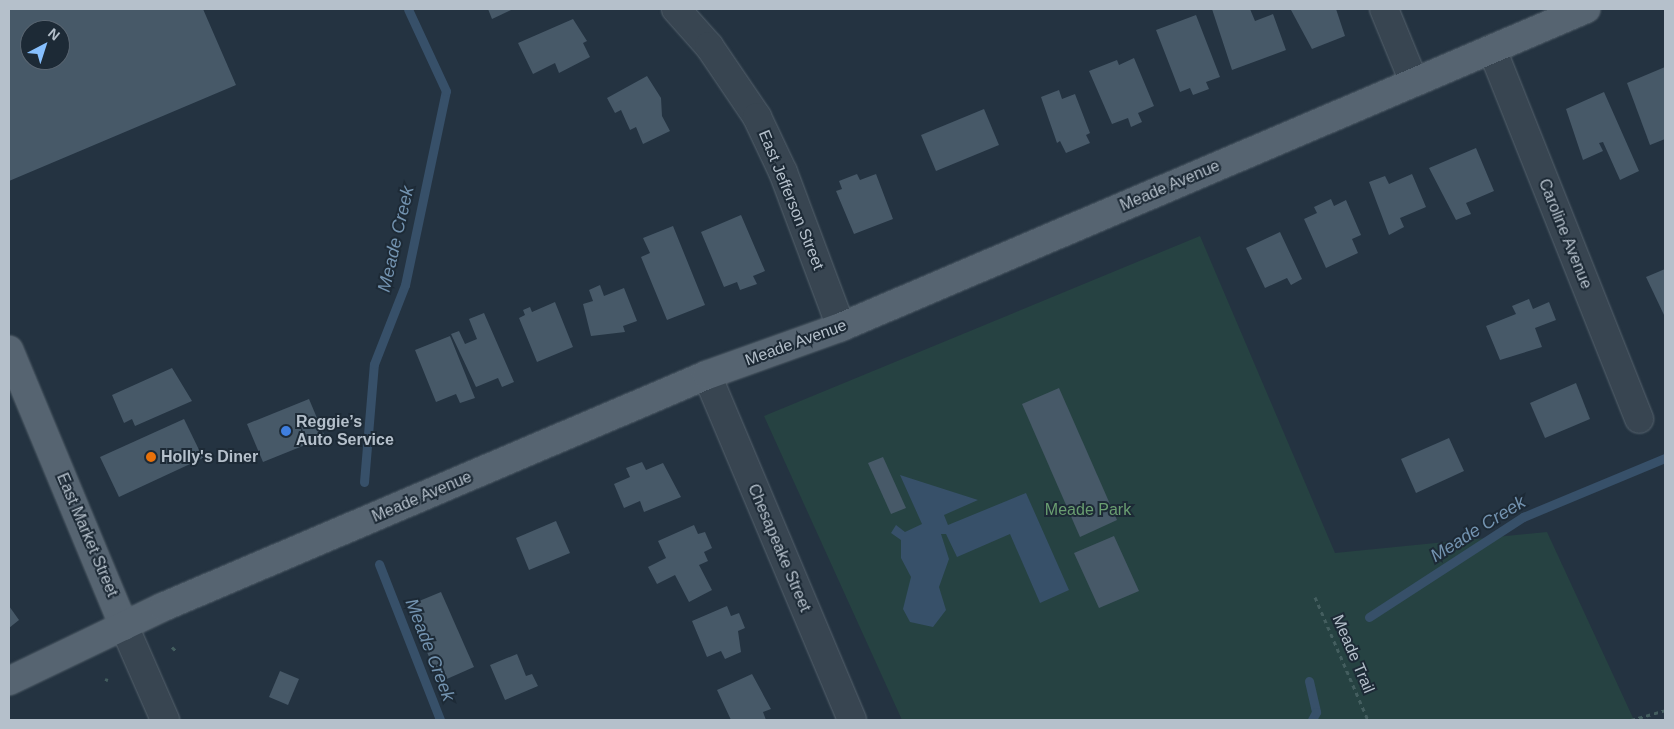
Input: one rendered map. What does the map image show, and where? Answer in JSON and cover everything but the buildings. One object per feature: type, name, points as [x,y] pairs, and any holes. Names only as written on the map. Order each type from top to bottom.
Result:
[{"type":"main road","name":"Meade Avenue","points":[[9,681],[124,626],[708,375],[841,327],[1586,9]]},
{"type":"main road","name":"East Market Street","points":[[9,350],[124,626]]},
{"type":"street","name":"East Jefferson Street","points":[[676,9],[709,46],[757,117],[783,172],[841,327]]},
{"type":"street","points":[[1384,9],[1414,82]]},
{"type":"street","name":"Caroline Avenue","points":[[1492,49],[1639,419]]},
{"type":"street","name":"Chesapeake Street","points":[[708,375],[852,720]]},
{"type":"street","name":"East Market Street","points":[[124,626],[165,720]]},
{"type":"path","name":"Meade Trail","points":[[1315,597],[1368,720]]},
{"type":"path","points":[[172,647],[176,652]]},
{"type":"path","points":[[1631,720],[1665,710]]},
{"type":"green space","name":"Meade Park","points":[[1200,236],[1335,553],[1547,532],[1634,720],[902,720],[764,416]]},
{"type":"water","points":[[900,475],[978,500],[944,515],[948,525],[1026,493],[1069,590],[1040,603],[1010,534],[957,557],[946,534],[941,534],[949,559],[939,587],[946,610],[933,627],[910,622],[903,609],[911,577],[901,558],[901,540],[891,533],[896,525],[905,532],[922,524]]},
{"type":"waterway","name":"Meade Creek","points":[[364,482],[374,364],[405,285],[446,91],[408,9]]},
{"type":"waterway","name":"Meade Creek","points":[[1369,617],[1523,517],[1665,458]]},
{"type":"waterway","name":"Meade Creek","points":[[379,564],[440,720]]},
{"type":"waterway","name":"Meade Creek","points":[[1309,681],[1316,712],[1312,720]]},
{"type":"place","name":"Reggie’s Auto Service","points":[[286,431]]},
{"type":"place","name":"Holly's Diner","points":[[151,457]]}]
